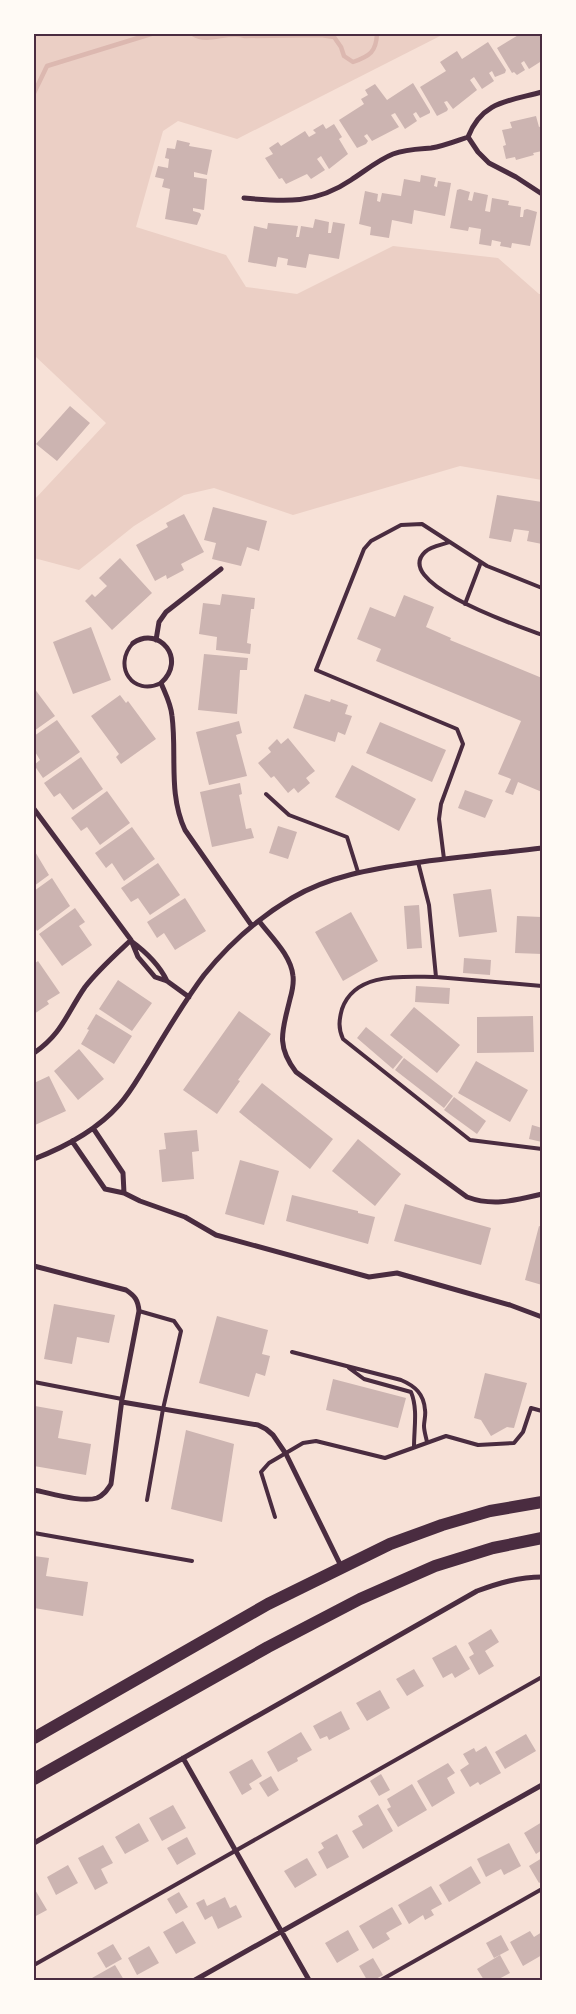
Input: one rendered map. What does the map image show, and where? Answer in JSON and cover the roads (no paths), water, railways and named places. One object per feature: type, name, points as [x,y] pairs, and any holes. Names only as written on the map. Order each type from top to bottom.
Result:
[{"type":"main road","points":[[34,1738],[268,1604],[390,1544],[442,1525],[490,1511],[542,1502]]},
{"type":"main road","points":[[34,1780],[260,1652],[360,1599],[434,1566],[493,1548],[542,1538]]},
{"type":"street","points":[[468,137],[473,125],[482,113],[494,106],[542,92]]},
{"type":"street","points":[[468,137],[478,152],[489,163],[516,177],[542,194]]},
{"type":"street","points":[[244,198],[300,201],[316,197],[350,181],[382,159],[395,153],[433,147],[468,137]]},
{"type":"street","points":[[156,640],[159,622],[166,612],[221,569]]},
{"type":"street","points":[[133,643],[146,638],[156,640],[165,644],[170,651],[172,669],[168,677],[161,682],[172,715],[175,802],[178,817],[184,830],[252,926]]},
{"type":"street","points":[[34,809],[131,940],[138,957],[155,977],[167,982],[189,997]]},
{"type":"street","points":[[34,1159],[72,1141],[93,1128],[120,1105],[189,997],[216,960],[252,926],[293,897],[318,885],[358,872],[418,862],[542,848]]},
{"type":"street","points":[[259,921],[291,966],[293,987],[281,1041],[287,1060],[296,1072],[467,1197],[492,1203],[506,1203],[542,1194]]},
{"type":"street","points":[[131,940],[145,951],[162,970],[167,982]]},
{"type":"street","points":[[34,1053],[59,1031],[84,988],[131,940]]},
{"type":"street","points":[[93,1128],[123,1173],[124,1193]]},
{"type":"street","points":[[72,1141],[105,1188],[124,1193],[140,1201],[185,1217],[216,1235],[369,1277],[397,1273],[510,1305],[542,1317]]},
{"type":"street","points":[[34,1266],[126,1290],[134,1295],[138,1302],[139,1311],[122,1400],[110,1484],[105,1493],[96,1498],[86,1499],[34,1490]]},
{"type":"street","points":[[122,1400],[258,1425],[266,1429],[273,1435],[286,1454],[342,1567]]},
{"type":"street","points":[[34,1843],[477,1591],[500,1583],[542,1576]]},
{"type":"street","points":[[183,1758],[309,1980]]},
{"type":"street","points":[[195,1980],[542,1785]]},
{"type":"lane","points":[[444,859],[439,819],[442,804],[463,744],[457,729],[316,670],[360,558],[371,541],[401,525],[422,524],[482,562],[542,588]]},
{"type":"lane","points":[[450,542],[426,552],[421,558],[420,564],[426,580],[476,610],[542,635]]},
{"type":"lane","points":[[465,604],[482,562]]},
{"type":"lane","points":[[133,643],[125,654],[124,662],[130,679],[147,687],[161,682]]},
{"type":"lane","points":[[266,794],[289,815],[347,837],[358,872]]},
{"type":"lane","points":[[418,862],[429,906],[436,977]]},
{"type":"lane","points":[[542,986],[436,977],[388,978],[359,987],[348,996],[340,1017],[339,1026],[343,1039],[470,1140],[542,1150]]},
{"type":"lane","points":[[139,1311],[174,1321],[181,1331],[163,1409],[147,1500]]},
{"type":"lane","points":[[292,1352],[402,1380],[412,1385],[423,1400],[427,1442]]},
{"type":"lane","points":[[346,1366],[364,1379],[411,1392],[416,1411],[414,1447]]},
{"type":"lane","points":[[34,1382],[122,1400]]},
{"type":"lane","points":[[275,1518],[261,1472],[269,1463],[303,1443],[316,1441],[385,1458],[446,1436],[478,1445],[514,1443],[523,1432],[531,1408],[542,1411]]},
{"type":"lane","points":[[34,1533],[192,1561]]},
{"type":"lane","points":[[34,1965],[542,1677]]},
{"type":"lane","points":[[381,1980],[542,1889]]},
{"type":"waterway","points":[[34,93],[47,66],[151,34]]},
{"type":"waterway","points":[[193,34],[205,38],[232,35],[321,35],[334,37],[341,47],[344,56],[353,62],[364,58],[371,52],[375,45],[377,34]]}]
